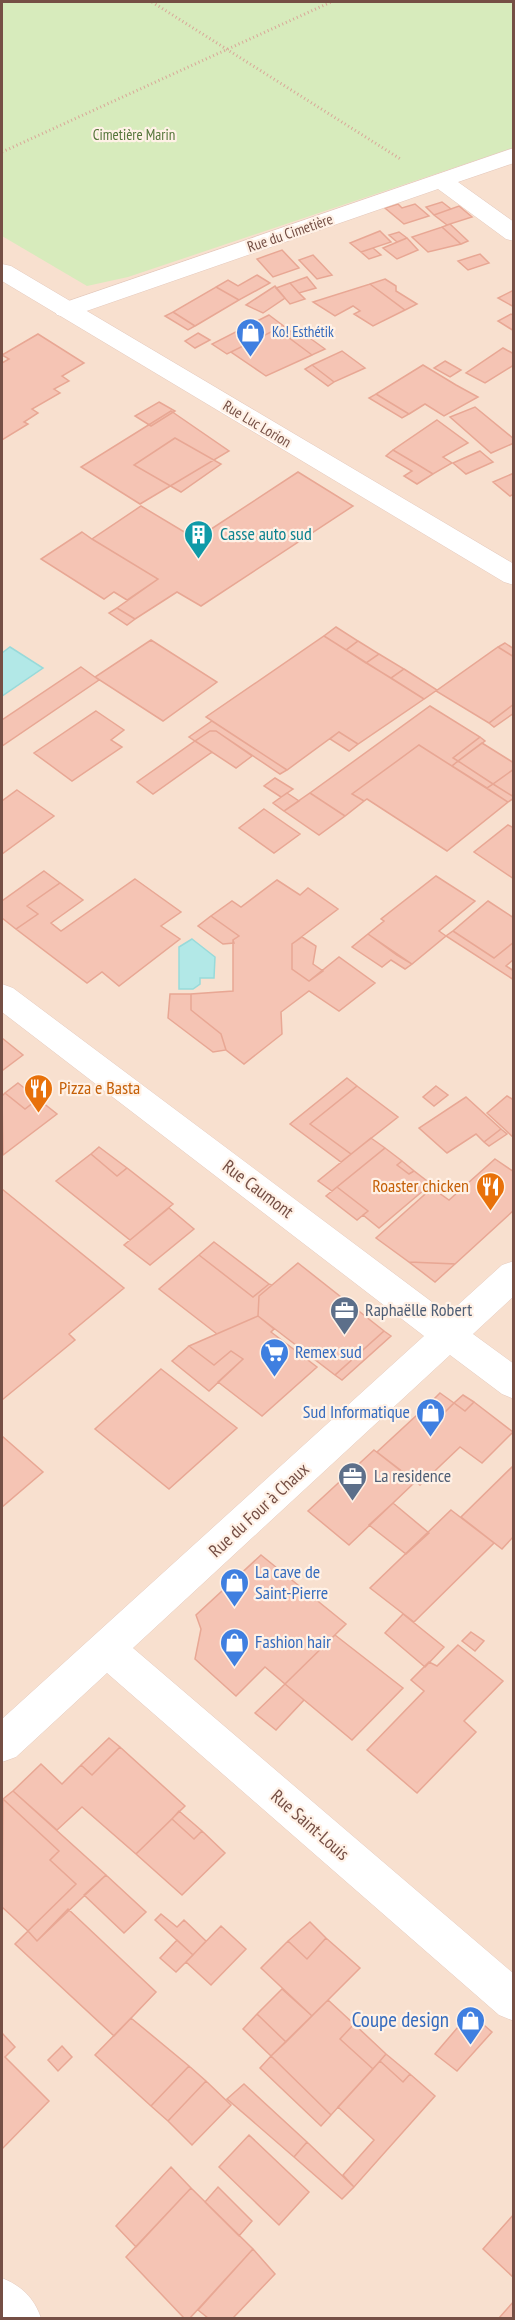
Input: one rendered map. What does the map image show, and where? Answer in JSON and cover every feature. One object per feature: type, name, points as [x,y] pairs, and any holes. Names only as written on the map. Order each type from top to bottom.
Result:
[{"type":"street","name":"Rue du Cimetière","points":[[66,310],[513,155]]},
{"type":"street","points":[[438,181],[513,234]]},
{"type":"street","name":"Rue Luc Lorion","points":[[2,271],[513,576]]},
{"type":"street","name":"Rue Caumont","points":[[2,996],[513,1384]]},
{"type":"street","name":"Rue du Four à Chaux","points":[[2,1744],[513,1275]]},
{"type":"street","name":"Rue Saint-Louis","points":[[107,1649],[513,2001]]},
{"type":"street","points":[[2,2300],[19,2319]]},
{"type":"path","points":[[152,2],[438,181]]},
{"type":"path","points":[[2,152],[331,2]]},
{"type":"shaded area","points":[[2,2],[513,2],[513,2318],[2,2318]]},
{"type":"green space","name":"Cimetière Marin","points":[[2,2],[513,2],[513,148],[128,277],[87,286],[2,236]]},
{"type":"water","points":[[10,647],[43,668],[2,696],[2,653]]},
{"type":"water","points":[[192,939],[215,957],[214,978],[200,978],[200,984],[193,989],[179,989],[179,947]]},
{"type":"building","points":[[442,202],[451,209],[434,215],[426,207]]},
{"type":"building","points":[[398,204],[402,208],[415,204],[429,216],[404,224],[385,208]]},
{"type":"building","points":[[459,206],[472,217],[447,225],[434,215]]},
{"type":"building","points":[[450,224],[468,241],[461,244],[442,227]]},
{"type":"building","points":[[442,227],[461,244],[428,252],[412,237]]},
{"type":"building","points":[[380,231],[391,242],[361,252],[350,243]]},
{"type":"building","points":[[399,232],[407,238],[397,242],[389,235]]},
{"type":"building","points":[[407,238],[418,250],[397,259],[383,248]]},
{"type":"building","points":[[373,248],[381,255],[369,259],[361,252]]},
{"type":"building","points":[[282,250],[299,268],[273,277],[257,259]]},
{"type":"building","points":[[480,254],[489,263],[468,270],[458,261]]},
{"type":"building","points":[[313,255],[332,275],[317,279],[299,260]]},
{"type":"building","points":[[257,275],[270,283],[239,300],[216,287],[228,280],[238,286]]},
{"type":"building","points":[[307,277],[316,288],[299,293],[290,283]]},
{"type":"building","points":[[385,279],[396,286],[396,291],[417,304],[405,310],[370,284]]},
{"type":"building","points":[[290,283],[305,299],[290,304],[276,288]]},
{"type":"building","points":[[370,284],[405,310],[373,326],[354,314],[360,311],[353,306],[335,316],[313,302]]},
{"type":"building","points":[[275,286],[285,298],[263,313],[246,305]]},
{"type":"building","points":[[216,287],[239,300],[195,326],[173,312]]},
{"type":"building","points":[[514,290],[514,307],[498,298]]},
{"type":"building","points":[[173,312],[195,326],[188,330],[165,316]]},
{"type":"building","points":[[511,314],[514,316],[514,331],[498,321]]},
{"type":"building","points":[[269,315],[301,339],[307,336],[325,349],[312,355],[277,329],[227,354],[212,344]]},
{"type":"building","points":[[277,329],[312,355],[266,376],[231,352]]},
{"type":"building","points":[[198,333],[210,340],[195,348],[185,341]]},
{"type":"building","points":[[38,334],[84,363],[62,376],[69,381],[54,389],[60,393],[32,409],[38,413],[24,422],[28,424],[2,440],[2,363],[9,359],[2,355]]},
{"type":"building","points":[[503,348],[514,354],[514,365],[485,383],[466,373]]},
{"type":"building","points":[[342,351],[365,368],[334,382],[312,365]]},
{"type":"building","points":[[445,361],[461,370],[450,377],[434,368]]},
{"type":"building","points":[[312,365],[334,382],[328,386],[305,369]]},
{"type":"building","points":[[423,365],[478,397],[444,416],[425,404],[409,414],[376,394]]},
{"type":"building","points":[[376,394],[409,414],[402,418],[369,398]]},
{"type":"building","points":[[159,402],[175,411],[151,426],[135,416]]},
{"type":"building","points":[[475,407],[514,439],[514,443],[491,453],[450,417]]},
{"type":"building","points":[[171,411],[229,451],[140,504],[81,467]]},
{"type":"building","points":[[437,420],[468,443],[443,457],[452,463],[433,474],[393,450]]},
{"type":"building","points":[[175,438],[221,464],[181,492],[134,465]]},
{"type":"building","points":[[393,450],[433,474],[417,484],[404,476],[412,471],[386,456]]},
{"type":"building","points":[[480,451],[493,462],[466,474],[453,463]]},
{"type":"building","name":"Casse auto sud","points":[[298,472],[353,506],[201,606],[177,592],[135,619],[117,608],[158,579],[92,539],[141,506],[196,539]]},
{"type":"building","points":[[514,473],[514,494],[510,496],[493,482]]},
{"type":"building","points":[[82,532],[158,579],[127,600],[114,592],[104,599],[41,559]]},
{"type":"building","points":[[117,608],[135,619],[127,625],[109,613]]},
{"type":"building","points":[[336,627],[358,641],[346,650],[324,636]]},
{"type":"building","points":[[324,636],[424,699],[358,744],[339,732],[287,770],[206,717]]},
{"type":"building","points":[[151,640],[217,682],[163,721],[95,677]]},
{"type":"building","points":[[358,641],[379,654],[366,663],[346,650]]},
{"type":"building","points":[[505,643],[514,649],[514,657],[498,647]]},
{"type":"building","points":[[498,647],[514,657],[514,704],[489,723],[436,691]]},
{"type":"building","points":[[379,654],[404,669],[391,678],[366,663]]},
{"type":"building","points":[[81,667],[99,680],[2,746],[2,720]]},
{"type":"building","points":[[404,669],[437,690],[424,699],[391,678]]},
{"type":"building","points":[[514,704],[514,713],[494,727],[489,723]]},
{"type":"building","points":[[430,706],[480,737],[453,758],[458,761],[452,766],[419,745],[352,794],[364,801],[345,816],[310,793]]},
{"type":"building","points":[[96,711],[124,730],[111,740],[122,747],[72,781],[34,753]]},
{"type":"building","points":[[212,721],[287,770],[280,774],[216,731],[210,731],[195,741],[189,737]]},
{"type":"building","points":[[210,731],[216,731],[252,756],[236,768],[195,741]]},
{"type":"building","points":[[339,732],[358,744],[349,751],[330,739]]},
{"type":"building","points":[[480,737],[485,741],[458,761],[453,758]]},
{"type":"building","points":[[195,741],[212,752],[153,794],[137,782]]},
{"type":"building","points":[[482,743],[514,763],[514,769],[493,784],[458,761]]},
{"type":"building","points":[[419,745],[508,802],[447,851],[367,799],[364,801],[352,794]]},
{"type":"building","points":[[458,761],[493,784],[487,788],[452,766]]},
{"type":"building","points":[[514,769],[514,797],[493,784]]},
{"type":"building","points":[[275,778],[293,789],[281,797],[264,786]]},
{"type":"building","points":[[493,784],[514,798],[508,802],[487,788]]},
{"type":"building","points":[[17,790],[54,816],[2,854],[2,801]]},
{"type":"building","points":[[287,793],[299,801],[284,811],[273,803]]},
{"type":"building","points":[[310,793],[345,816],[319,835],[284,811]]},
{"type":"building","points":[[264,809],[300,834],[274,853],[239,828]]},
{"type":"building","points":[[508,825],[514,828],[514,879],[474,852]]},
{"type":"building","points":[[44,871],[60,883],[27,906],[38,914],[16,929],[2,918],[2,901]]},
{"type":"building","points":[[436,876],[475,901],[439,931],[446,936],[412,964],[368,934],[384,921],[381,919]]},
{"type":"building","points":[[135,879],[181,912],[161,926],[180,939],[119,986],[102,972],[87,983],[16,929],[38,914],[27,906],[60,883],[83,900],[51,923],[61,931]]},
{"type":"building","points":[[277,880],[300,895],[308,888],[338,909],[292,944],[292,969],[309,981],[339,957],[375,983],[339,1011],[309,991],[281,1012],[282,1034],[244,1064],[226,1050],[221,1034],[191,1010],[191,994],[233,991],[233,940],[239,936],[211,916],[232,901],[241,907]]},
{"type":"building","points":[[488,901],[514,918],[514,942],[494,958],[453,931]]},
{"type":"building","points":[[211,916],[239,936],[233,940],[234,943],[223,944],[198,926]]},
{"type":"building","points":[[453,931],[494,958],[514,942],[514,959],[506,966],[514,971],[514,980],[446,936]]},
{"type":"building","points":[[368,934],[412,964],[405,969],[391,960],[382,967],[352,947]]},
{"type":"building","points":[[302,937],[316,946],[313,964],[323,971],[309,981],[292,969],[292,944]]},
{"type":"building","points":[[170,994],[191,994],[191,1010],[221,1034],[226,1050],[213,1052],[168,1018]]},
{"type":"building","points":[[2,1038],[23,1055],[3,1070],[2,1069]]},
{"type":"building","points":[[347,1078],[357,1086],[310,1124],[351,1154],[341,1162],[290,1124]]},
{"type":"building","points":[[18,1083],[38,1099],[25,1109],[5,1093]]},
{"type":"building","points":[[357,1086],[398,1117],[351,1154],[310,1124]]},
{"type":"building","points":[[436,1086],[448,1095],[434,1106],[423,1097]]},
{"type":"building","points":[[5,1093],[25,1109],[38,1099],[57,1114],[3,1155],[2,1096]]},
{"type":"building","points":[[507,1096],[514,1100],[514,1138],[487,1113]]},
{"type":"building","points":[[466,1097],[501,1129],[484,1142],[476,1134],[447,1153],[419,1128]]},
{"type":"building","points":[[501,1129],[507,1134],[489,1146],[484,1142]]},
{"type":"building","points":[[371,1138],[385,1148],[332,1191],[318,1181]]},
{"type":"building","points":[[99,1147],[127,1168],[117,1176],[91,1154]]},
{"type":"building","points":[[385,1148],[402,1161],[397,1165],[409,1174],[414,1171],[431,1184],[379,1228],[363,1215],[368,1211],[337,1187]]},
{"type":"building","points":[[91,1154],[117,1176],[127,1168],[173,1204],[130,1240],[56,1181]]},
{"type":"building","points":[[495,1159],[514,1172],[514,1210],[455,1264],[409,1262],[376,1238],[432,1188],[449,1200]]},
{"type":"building","points":[[402,1161],[414,1171],[409,1174],[397,1165]]},
{"type":"building","points":[[337,1187],[368,1211],[357,1220],[326,1196]]},
{"type":"building","points":[[2,1189],[124,1288],[69,1334],[75,1340],[2,1400]]},
{"type":"building","points":[[169,1208],[194,1229],[150,1265],[124,1245]]},
{"type":"building","points":[[214,1242],[269,1284],[253,1297],[199,1255]]},
{"type":"building","points":[[199,1255],[253,1297],[269,1284],[272,1285],[259,1296],[258,1316],[217,1334],[159,1289]]},
{"type":"building","points":[[409,1262],[455,1264],[435,1282]]},
{"type":"building","points":[[298,1263],[384,1331],[335,1375],[258,1316],[259,1296]]},
{"type":"building","points":[[258,1316],[274,1329],[271,1332],[317,1367],[262,1416],[218,1382],[243,1359],[231,1351],[214,1365],[189,1346]]},
{"type":"building","points":[[384,1331],[391,1336],[342,1380],[335,1375]]},
{"type":"building","points":[[189,1346],[214,1365],[231,1351],[243,1359],[209,1391],[172,1361]]},
{"type":"building","points":[[161,1369],[237,1428],[169,1489],[95,1429]]},
{"type":"building","points":[[440,1393],[454,1403],[444,1413],[430,1403]]},
{"type":"building","points":[[463,1395],[474,1402],[465,1411],[454,1403]]},
{"type":"building","points":[[474,1402],[513,1432],[482,1463],[460,1447],[420,1485],[377,1452],[430,1403],[444,1413],[454,1403],[465,1411]]},
{"type":"building","points":[[2,1436],[43,1472],[2,1507]]},
{"type":"building","points":[[374,1450],[415,1482],[349,1545],[308,1511]]},
{"type":"building","points":[[514,1465],[514,1536],[502,1549],[461,1517]]},
{"type":"building","points":[[393,1503],[429,1533],[406,1554],[369,1525]]},
{"type":"building","points":[[451,1510],[494,1543],[414,1622],[370,1588]]},
{"type":"building","points":[[261,1555],[346,1624],[285,1684],[265,1667],[236,1696],[195,1659],[201,1629],[196,1615]]},
{"type":"building","points":[[403,1614],[444,1647],[425,1667],[385,1633]]},
{"type":"building","points":[[471,1632],[484,1641],[475,1651],[462,1641]]},
{"type":"building","points":[[335,1635],[403,1688],[352,1740],[285,1684]]},
{"type":"building","points":[[458,1645],[503,1681],[464,1721],[476,1732],[417,1793],[367,1750],[424,1691],[411,1680],[429,1662],[437,1666]]},
{"type":"building","points":[[285,1684],[304,1700],[276,1730],[255,1713]]},
{"type":"building","points":[[109,1738],[120,1747],[92,1775],[81,1765]]},
{"type":"building","points":[[120,1747],[185,1806],[136,1854],[82,1807],[57,1830],[13,1791],[41,1764],[62,1784],[81,1765],[92,1775]]},
{"type":"building","points":[[13,1791],[106,1875],[37,1941],[28,1931],[76,1884],[50,1860],[59,1851],[3,1799]]},
{"type":"building","points":[[3,1799],[59,1851],[50,1860],[76,1884],[28,1931],[2,1907]]},
{"type":"building","points":[[179,1811],[202,1831],[194,1839],[172,1819]]},
{"type":"building","points":[[172,1819],[194,1839],[202,1831],[225,1853],[182,1895],[136,1854]]},
{"type":"building","points":[[106,1875],[146,1912],[124,1933],[84,1895]]},
{"type":"building","points":[[68,1909],[156,1992],[114,2036],[15,1944],[28,1931],[37,1941]]},
{"type":"building","points":[[161,1914],[177,1927],[184,1920],[206,1941],[193,1955],[155,1920]]},
{"type":"building","points":[[310,1922],[326,1938],[307,1959],[288,1941]]},
{"type":"building","points":[[221,1926],[246,1949],[211,1985],[186,1962]]},
{"type":"building","points":[[326,1938],[360,1968],[312,2016],[261,1968],[288,1941],[307,1959]]},
{"type":"building","points":[[177,1940],[193,1955],[176,1972],[160,1958]]},
{"type":"building","points":[[282,1989],[312,2016],[286,2042],[257,2014]]},
{"type":"building","points":[[328,2000],[354,2024],[340,2039],[373,2069],[331,2115],[271,2056]]},
{"type":"building","points":[[470,2013],[492,2032],[457,2071],[435,2054]]},
{"type":"building","points":[[257,2014],[286,2042],[271,2056],[243,2029]]},
{"type":"building","points":[[131,2018],[189,2066],[151,2106],[95,2055]]},
{"type":"building","points":[[354,2024],[386,2054],[373,2069],[340,2039]]},
{"type":"building","points":[[2,2033],[15,2047],[5,2057],[49,2101],[2,2149]]},
{"type":"building","points":[[62,2046],[72,2057],[58,2071],[48,2060]]},
{"type":"building","points":[[386,2054],[410,2074],[403,2082],[380,2061]]},
{"type":"building","points":[[271,2056],[331,2115],[321,2126],[260,2068]]},
{"type":"building","points":[[380,2061],[403,2082],[410,2074],[435,2096],[354,2187],[343,2175],[374,2140],[338,2107]]},
{"type":"building","points":[[189,2066],[206,2081],[168,2121],[151,2106]]},
{"type":"building","points":[[206,2081],[231,2105],[192,2145],[168,2121]]},
{"type":"building","points":[[244,2084],[307,2142],[294,2157],[227,2099]]},
{"type":"building","points":[[249,2135],[309,2192],[279,2225],[219,2167]]},
{"type":"building","points":[[307,2142],[354,2187],[342,2199],[294,2157]]},
{"type":"building","points":[[171,2167],[191,2188],[136,2247],[116,2226]]},
{"type":"building","points":[[218,2187],[252,2221],[239,2236],[205,2202]]},
{"type":"building","points":[[191,2188],[253,2249],[190,2318],[184,2318],[126,2257]]},
{"type":"building","points":[[514,2214],[514,2278],[483,2249]]},
{"type":"building","points":[[253,2249],[275,2274],[233,2318],[208,2318],[198,2310]]},
{"type":"building","points":[[514,2301],[514,2318],[499,2318]]},
{"type":"place","name":"Ko! Esthétik","points":[[251,358]]},
{"type":"place","name":"Casse auto sud","points":[[199,560]]},
{"type":"place","name":"Pizza e Basta","points":[[38,1114]]},
{"type":"place","name":"Roaster chicken","points":[[490,1212]]},
{"type":"place","name":"Raphaëlle Robert","points":[[344,1336]]},
{"type":"place","name":"Remex sud","points":[[274,1378]]},
{"type":"place","name":"Sud Informatique","points":[[431,1438]]},
{"type":"place","name":"La residence","points":[[353,1502]]},
{"type":"place","name":"La cave de Saint-Pierre","points":[[234,1608]]},
{"type":"place","name":"Fashion hair","points":[[234,1668]]},
{"type":"place","name":"Coupe design","points":[[470,2046]]}]
